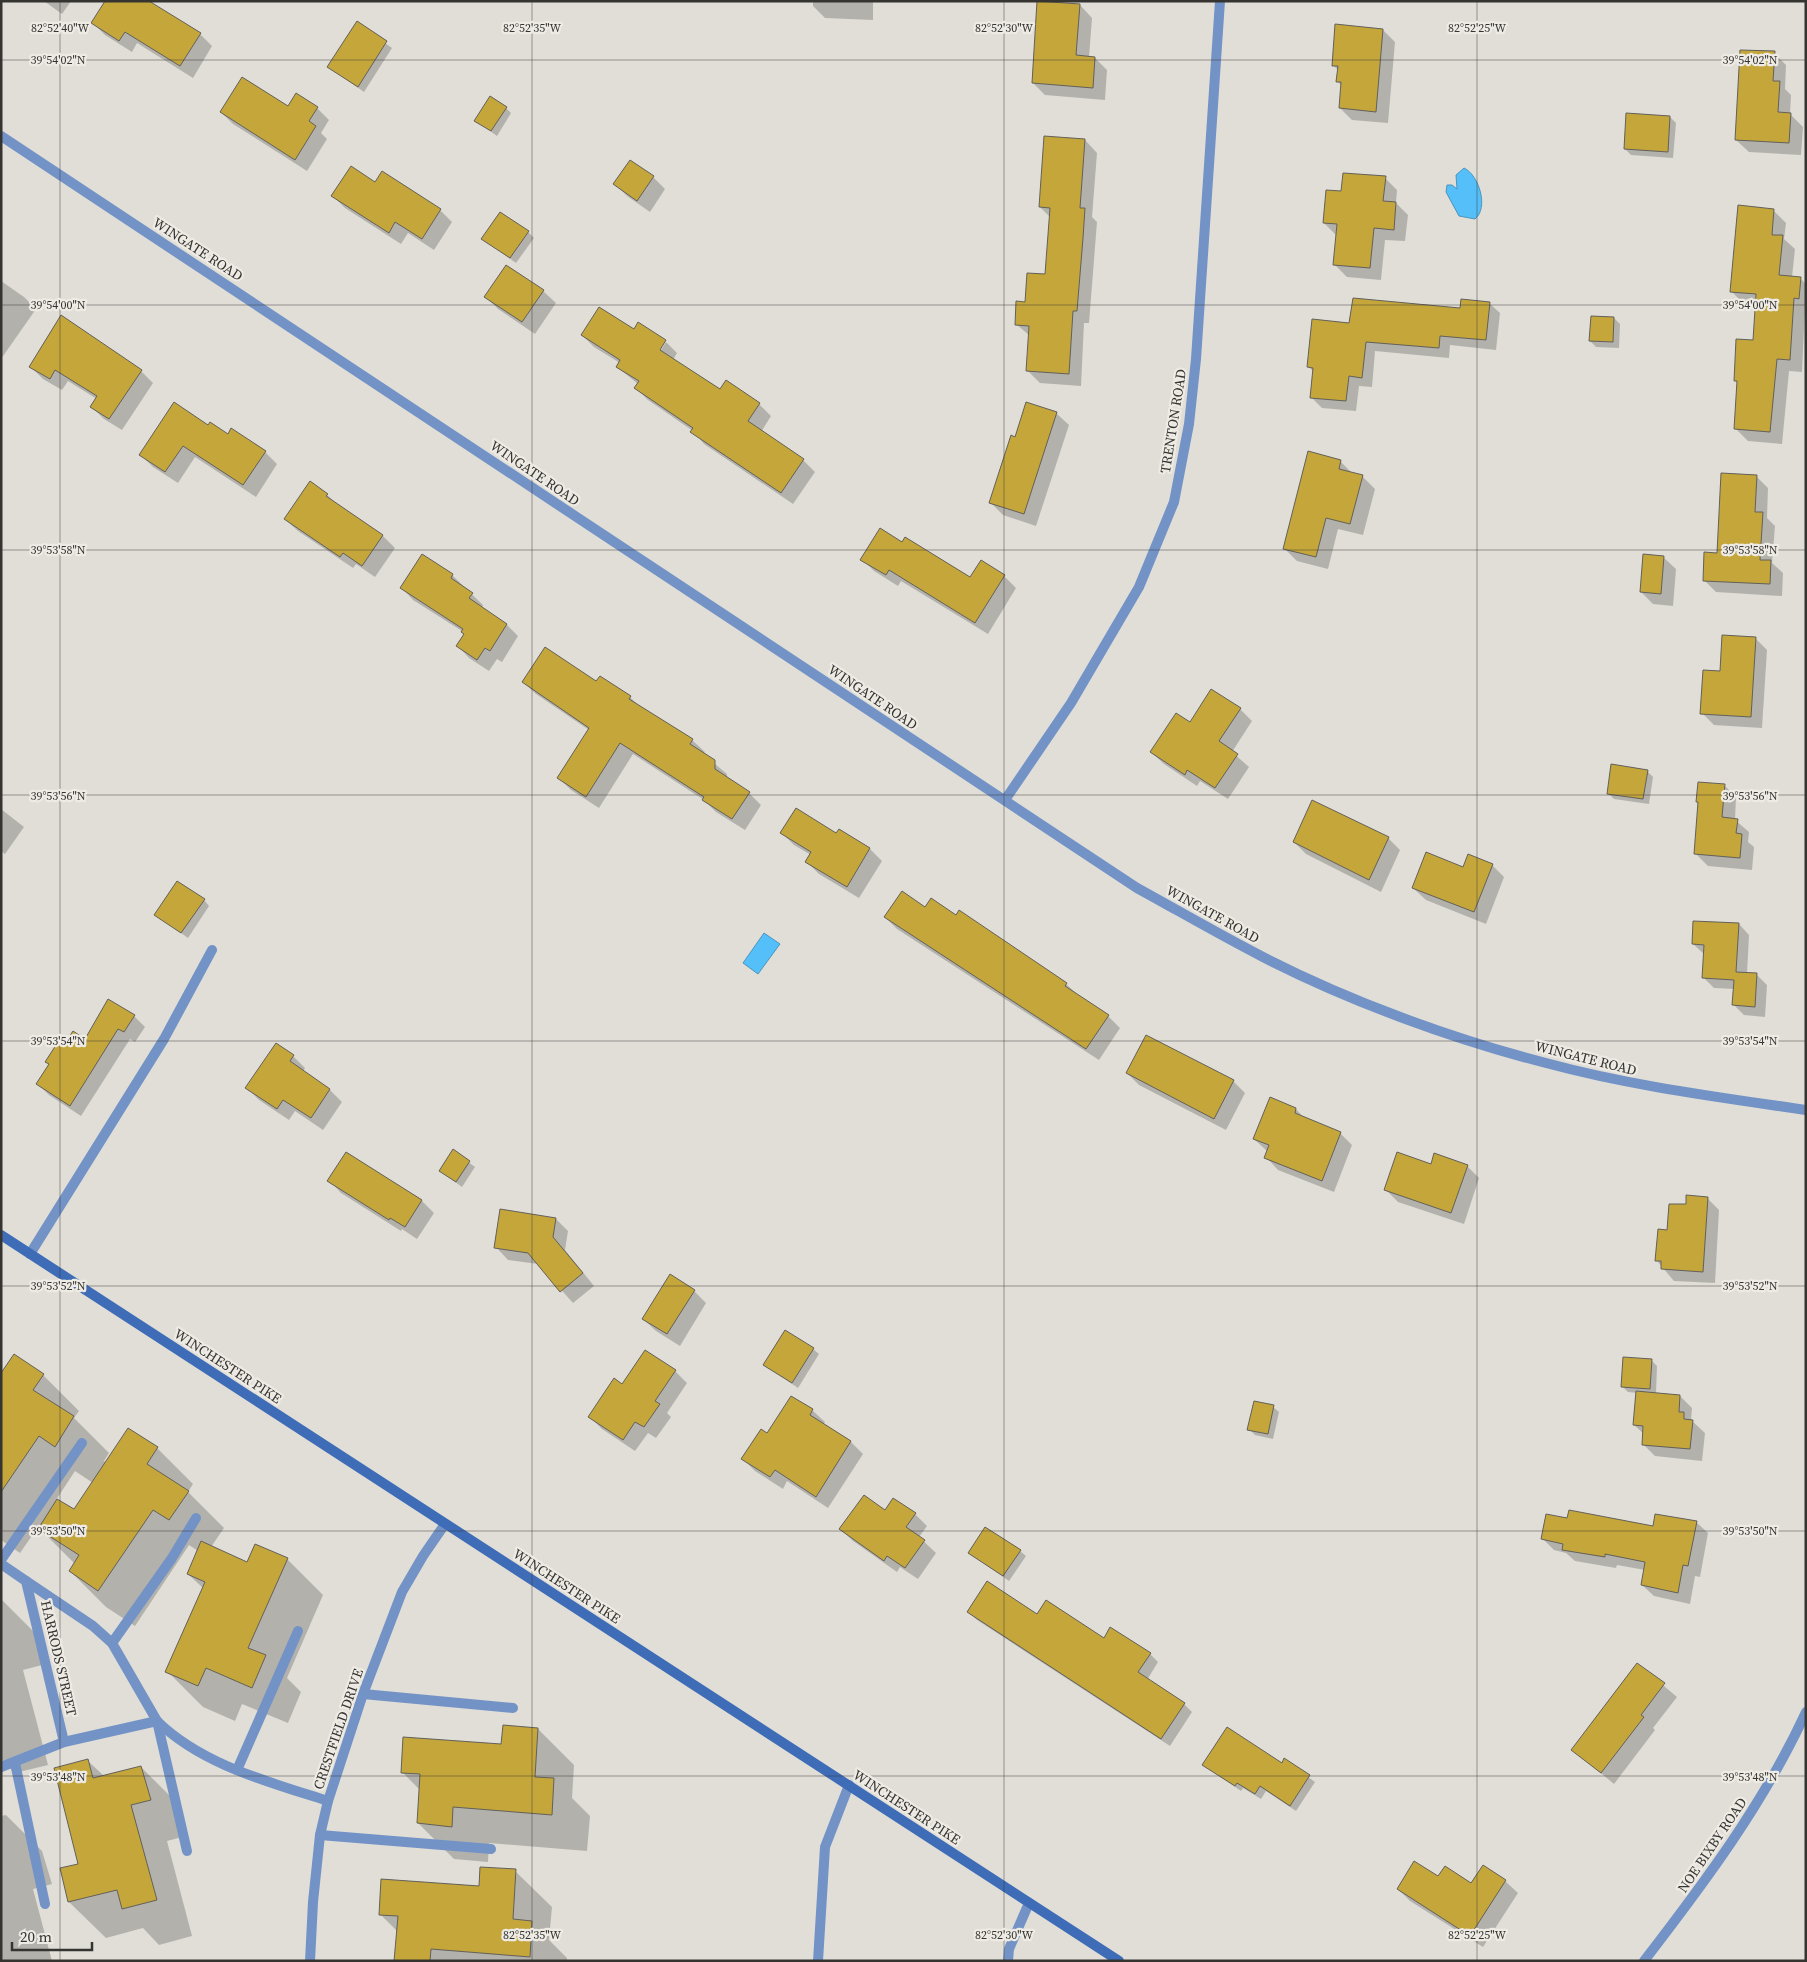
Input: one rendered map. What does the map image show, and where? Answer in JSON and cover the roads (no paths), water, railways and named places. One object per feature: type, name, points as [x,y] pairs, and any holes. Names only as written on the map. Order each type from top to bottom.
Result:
[{"type":"main road","name":"WINCHESTER PIKE","points":[[1,1235],[1119,1961]]},
{"type":"street","name":"TRENTON ROAD","points":[[1005,800],[1071,703],[1139,587],[1174,502],[1189,424],[1196,359],[1220,1]]},
{"type":"street","name":"WINGATE ROAD","points":[[1,136],[1137,888],[1263,958],[1359,1000],[1463,1038],[1545,1063],[1646,1086],[1806,1110]]},
{"type":"street","points":[[30,1254],[164,1038],[212,950]]},
{"type":"street","points":[[1,1560],[82,1443]]},
{"type":"street","points":[[112,1643],[172,1558],[196,1518]]},
{"type":"street","name":"CRESTFIELD DRIVE","points":[[310,1961],[313,1902],[320,1835],[328,1801],[363,1694],[402,1592],[422,1556],[445,1524]]},
{"type":"street","name":"HARRODS STREET","points":[[1,1564],[93,1626],[112,1643],[157,1722],[193,1748],[237,1770],[328,1801]]},
{"type":"street","name":"HARRODS STREET","points":[[26,1581],[64,1742]]},
{"type":"street","points":[[237,1770],[298,1630]]},
{"type":"street","points":[[363,1694],[513,1708]]},
{"type":"street","name":"NOE BIXBY ROAD","points":[[1644,1961],[1730,1846],[1767,1787],[1806,1712]]},
{"type":"street","points":[[1,1767],[64,1742],[157,1722],[186,1851]]},
{"type":"street","points":[[15,1763],[46,1904]]},
{"type":"street","points":[[818,1961],[825,1847],[849,1786]]},
{"type":"street","points":[[320,1835],[491,1849]]},
{"type":"street","points":[[1008,1961],[1009,1949],[1030,1903]]},
{"type":"water","points":[[1464,168],[1474,177],[1478,184],[1482,200],[1479,214],[1475,219],[1459,216],[1446,192],[1447,185],[1452,185],[1457,189],[1456,175]]},
{"type":"water","points":[[764,933],[780,944],[758,974],[743,963]]}]
